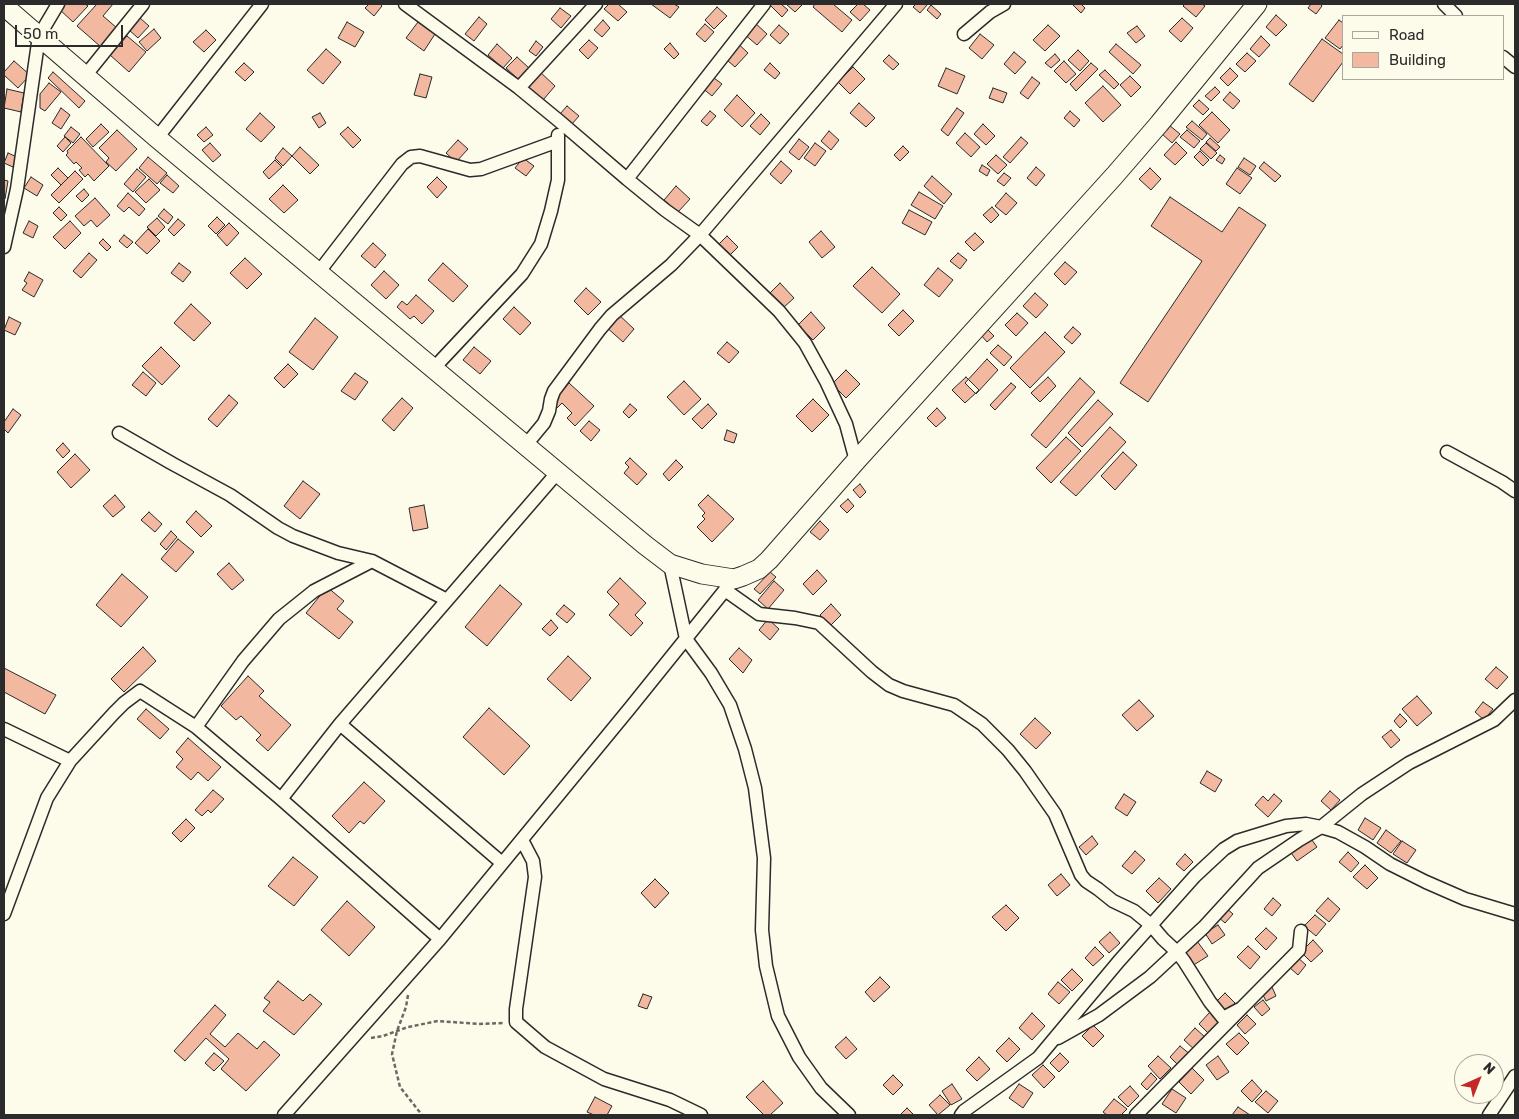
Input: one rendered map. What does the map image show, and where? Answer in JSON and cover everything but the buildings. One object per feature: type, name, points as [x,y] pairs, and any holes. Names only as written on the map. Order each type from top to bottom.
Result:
[{"type":"main road","points":[[4,6],[157,138],[645,545],[670,564],[729,584],[759,569],[769,560],[1159,124],[1257,4]]},
{"type":"street","points":[[4,247],[17,189],[39,36],[58,4]]},
{"type":"street","points":[[85,76],[143,4]]},
{"type":"street","points":[[157,138],[262,4]]},
{"type":"street","points":[[405,4],[419,8],[558,120],[627,179],[700,235],[779,310],[805,343],[826,381],[846,424],[856,461]]},
{"type":"street","points":[[519,88],[596,4]]},
{"type":"street","points":[[627,179],[764,4]]},
{"type":"street","points":[[525,446],[544,422],[554,391],[600,329],[612,315],[671,265],[700,235],[896,4]]},
{"type":"street","points":[[964,34],[990,12],[1004,4]]},
{"type":"street","points":[[1444,4],[1455,15]]},
{"type":"street","points":[[1504,58],[1515,67]]},
{"type":"street","points":[[433,369],[522,274],[541,244],[558,180],[558,120]]},
{"type":"street","points":[[318,273],[402,164],[411,157],[420,156],[470,170],[481,170],[558,141]]},
{"type":"street","points":[[120,432],[230,495],[293,536],[338,553],[372,561],[447,600]]},
{"type":"street","points":[[1447,452],[1515,490]]},
{"type":"street","points":[[281,799],[340,724],[558,472]]},
{"type":"street","points":[[196,727],[243,661],[279,619],[314,591],[372,561]]},
{"type":"street","points":[[670,564],[686,639],[711,673],[730,704],[745,749],[755,788],[764,858],[763,939],[766,966],[778,1016],[799,1057],[821,1088],[850,1115]]},
{"type":"street","points":[[284,1115],[440,939],[729,584],[759,614],[819,623],[872,672],[889,685],[903,691],[954,705],[982,724],[1025,770],[1055,814],[1081,875],[1086,881],[1113,901],[1134,911],[1151,925],[1184,961],[1210,1002],[1223,1018],[1240,1009]]},
{"type":"street","points":[[4,914],[47,798],[70,761],[124,703],[140,691],[196,727],[440,939]]},
{"type":"street","points":[[1051,1042],[1099,1015],[1150,977],[1204,927],[1258,868],[1321,827],[1362,794],[1409,764],[1494,720],[1515,700]]},
{"type":"street","points":[[340,724],[502,864]]},
{"type":"street","points":[[4,729],[70,761]]},
{"type":"street","points":[[962,1115],[964,1111],[1038,1058],[1195,876],[1224,849],[1237,841],[1286,826],[1306,824],[1321,827],[1338,832],[1365,846],[1390,864],[1426,882],[1465,898],[1515,914]]},
{"type":"street","points":[[522,840],[533,861],[535,877],[516,1009],[516,1022],[545,1047],[604,1079],[670,1100],[701,1115]]},
{"type":"street","points":[[1136,1115],[1299,950],[1301,931]]},
{"type":"street","points":[[1489,1115],[1515,1076]]},
{"type":"path","points":[[413,969],[406,1007],[397,1031],[392,1054],[400,1087],[422,1115]]},
{"type":"path","points":[[350,1041],[383,1036],[408,1027],[438,1021],[479,1024],[516,1022]]}]
